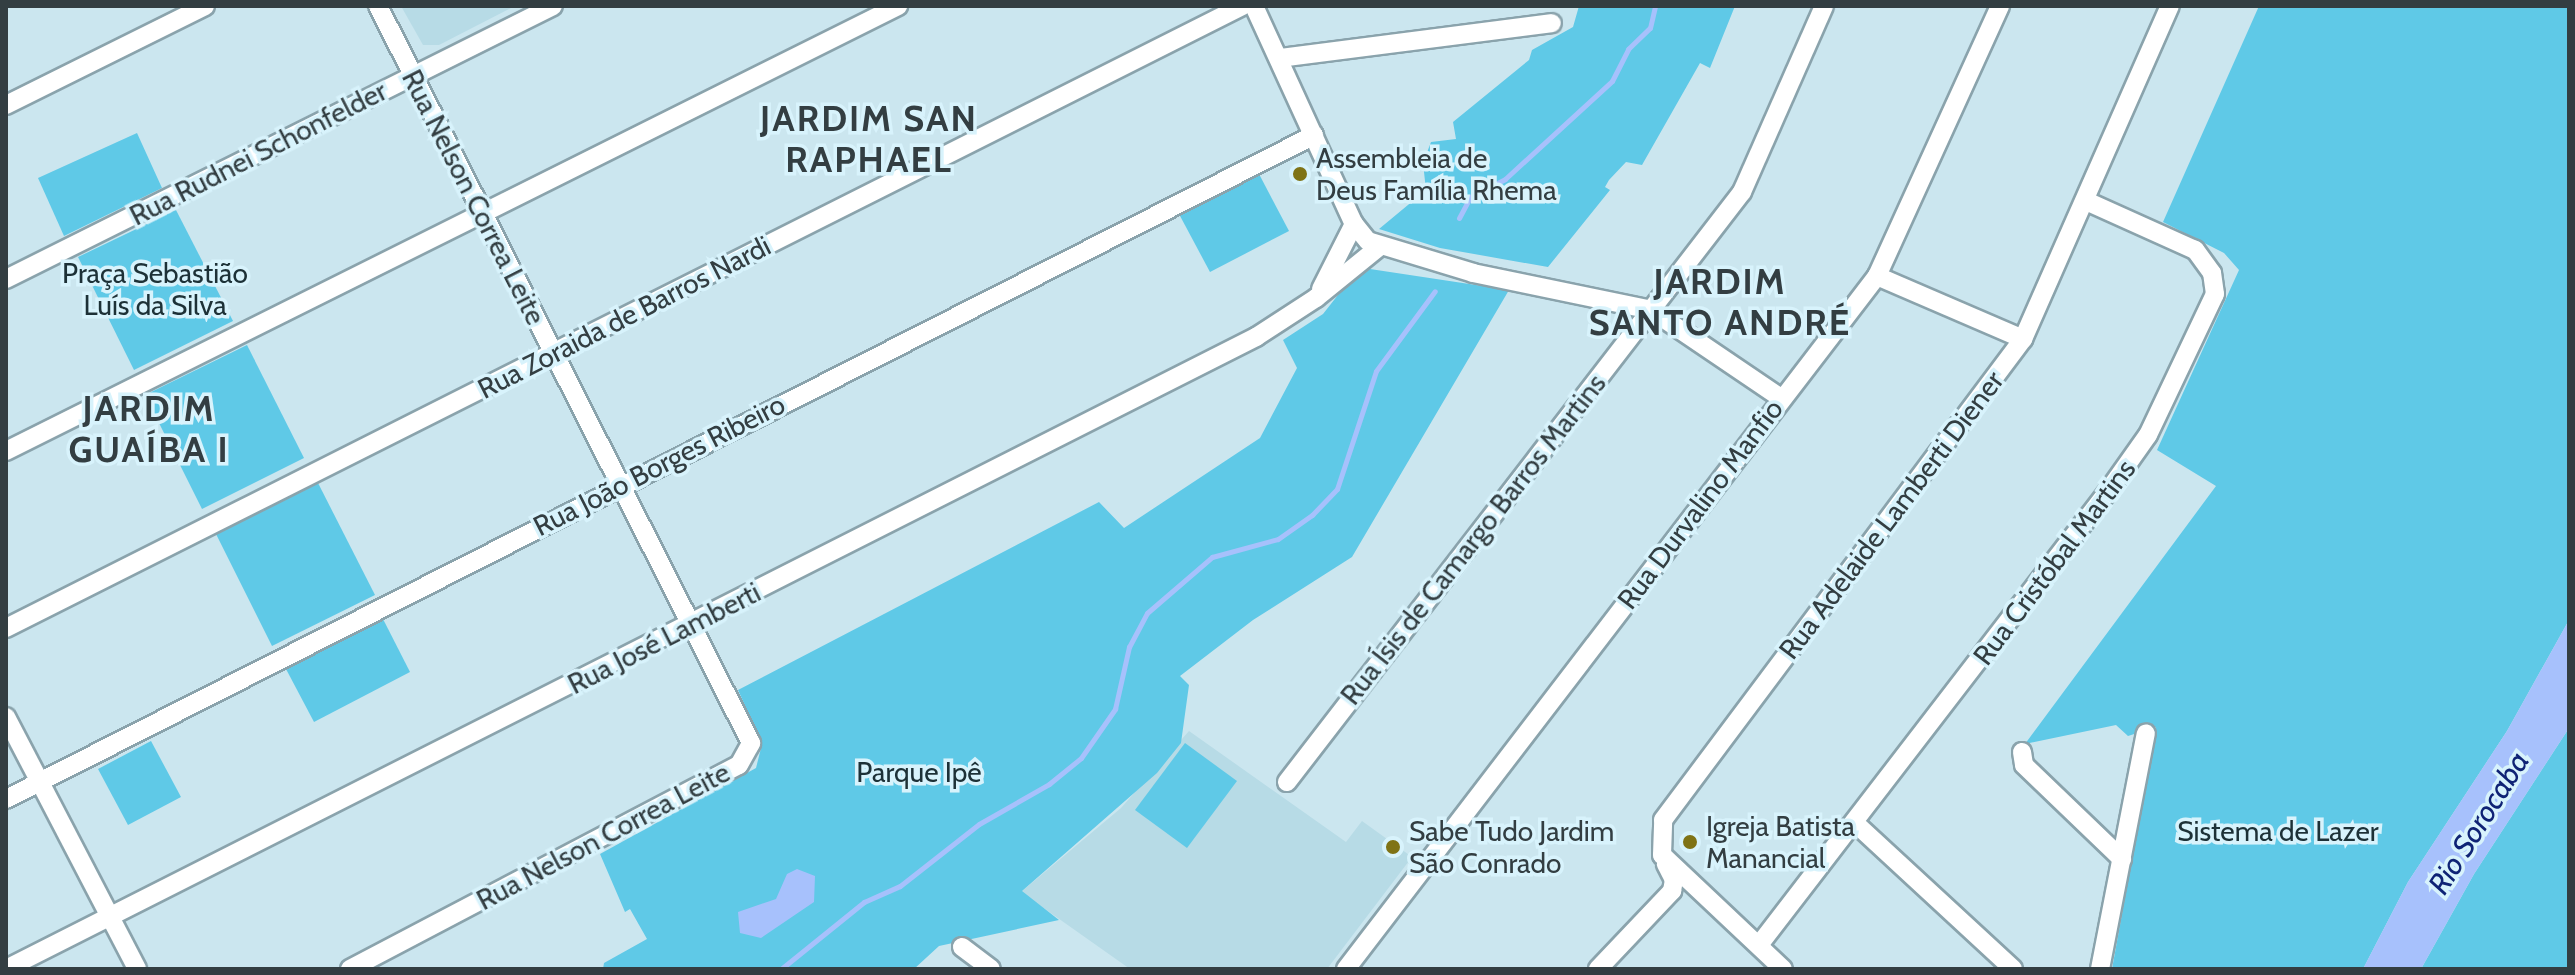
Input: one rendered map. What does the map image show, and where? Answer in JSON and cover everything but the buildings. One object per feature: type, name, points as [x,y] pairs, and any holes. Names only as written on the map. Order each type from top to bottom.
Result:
[{"type":"street","points":[[6,105],[205,6]]},
{"type":"street","name":"Rua Nelson Correa Leite","points":[[350,969],[739,765],[751,743],[378,6]]},
{"type":"street","name":"Rua Rudnei Schonfelder","points":[[6,279],[553,6]]},
{"type":"street","points":[[6,451],[898,6]]},
{"type":"street","name":"Rua Zoraida de Barros Nardi","points":[[6,628],[1242,6]]},
{"type":"street","points":[[1254,6],[1354,224],[1379,247],[1473,273],[1651,310],[1781,398]]},
{"type":"street","name":"Rua Ísis de Camargo Barros Martins","points":[[1287,782],[1742,192],[1824,6]]},
{"type":"street","name":"Rua Durvalino Manfio","points":[[1346,969],[1877,276],[2000,6]]},
{"type":"street","name":"Rua Adelaide Lamberti Diener","points":[[1653,912],[1675,886],[1662,855],[1663,820],[1670,806],[2023,339],[2170,6]]},
{"type":"street","points":[[1280,58],[1552,23]]},
{"type":"street","name":"Rua João Borges Ribeiro","points":[[6,799],[620,484],[1314,135]]},
{"type":"street","name":"Rua Cristóbal Martins","points":[[1759,945],[2148,435],[2215,294],[2212,273],[2195,250],[2086,201]]},
{"type":"street","name":"Rua José Lamberti","points":[[1316,298],[1354,224]]},
{"type":"street","name":"Rua José Lamberti","points":[[6,969],[111,919],[1256,337],[1316,298],[1379,247]]},
{"type":"street","points":[[1877,276],[2023,339]]},
{"type":"street","points":[[6,717],[137,969]]},
{"type":"street","points":[[2100,969],[2146,733]]},
{"type":"street","points":[[2022,752],[2024,765],[2122,859]]},
{"type":"street","points":[[1855,823],[2013,969]]},
{"type":"street","points":[[1662,855],[1783,969]]},
{"type":"street","points":[[1598,969],[1670,898],[1709,901]]},
{"type":"street","points":[[962,947],[991,969]]},
{"type":"shaded area","points":[[401,6],[515,6],[439,45],[423,45]]},
{"type":"shaded area","points":[[1189,731],[1346,842],[1362,821],[1412,857],[1327,969],[1130,969],[1021,892],[1121,808]]},
{"type":"green space","points":[[1579,6],[1735,6],[1710,68],[1700,63],[1642,165],[1626,162],[1609,180],[1605,187],[1610,190],[1548,267],[1440,248],[1379,229],[1426,190],[1423,163],[1431,142],[1456,139],[1453,122],[1529,60],[1532,50],[1573,27]]},
{"type":"green space","name":"Sistema de Lazer","points":[[2259,6],[2569,6],[2569,620],[2507,731],[2408,882],[2363,969],[2112,969],[2156,727],[2128,736],[2116,725],[2025,744],[2216,486],[2157,450],[2239,270],[2224,253],[2163,222]]},
{"type":"green space","points":[[137,133],[162,188],[64,236],[38,178]]},
{"type":"green space","points":[[1259,174],[1289,231],[1210,272],[1179,214]]},
{"type":"green space","name":"Praça Sebastião Luís da Silva","points":[[176,210],[233,321],[134,370],[78,257]]},
{"type":"green space","name":"Parque Ipê","points":[[1370,269],[1509,290],[1352,557],[1253,620],[1180,676],[1189,685],[1181,743],[1157,773],[1022,891],[1059,920],[939,946],[914,969],[603,969],[604,963],[647,939],[630,909],[625,912],[600,854],[756,768],[762,744],[738,690],[1099,502],[1124,528],[1260,438],[1297,368],[1283,340],[1323,314],[1349,281]]},
{"type":"green space","points":[[247,345],[304,458],[202,509],[145,395]]},
{"type":"green space","points":[[317,481],[375,595],[272,646],[215,532]]},
{"type":"green space","points":[[383,619],[410,672],[314,722],[286,669]]},
{"type":"green space","points":[[2569,728],[2569,969],[2421,969],[2474,874]]},
{"type":"green space","points":[[151,741],[181,797],[128,825],[98,769]]},
{"type":"green space","points":[[1185,743],[1237,781],[1187,848],[1135,810]]},
{"type":"water","name":"Rio Sorocaba","points":[[2569,620],[2569,728],[2474,874],[2421,969],[2363,969],[2408,882],[2507,731]]},
{"type":"water","points":[[797,869],[815,876],[814,902],[761,938],[740,933],[738,912],[776,899],[787,874]]},
{"type":"waterway","points":[[1459,218],[1470,197],[1505,179],[1612,81],[1628,49],[1650,28],[1655,6]]},
{"type":"waterway","points":[[781,969],[864,902],[900,886],[979,824],[1049,784],[1081,758],[1115,709],[1129,647],[1147,613],[1212,557],[1278,539],[1312,515],[1337,489],[1376,371],[1435,291]]},
{"type":"place","name":"Assembleia de Deus Família Rhema","points":[[1300,174]]},
{"type":"place","name":"Igreja Batista Manancial","points":[[1690,842]]},
{"type":"place","name":"Sabe Tudo Jardim São Conrado","points":[[1393,847]]},
{"type":"district","name":"JARDIM SAN RAPHAEL","points":[[869,138]]},
{"type":"district","name":"JARDIM SANTO ANDRÉ","points":[[1720,302]]},
{"type":"district","name":"JARDIM GUAÍBA I","points":[[149,428]]}]
